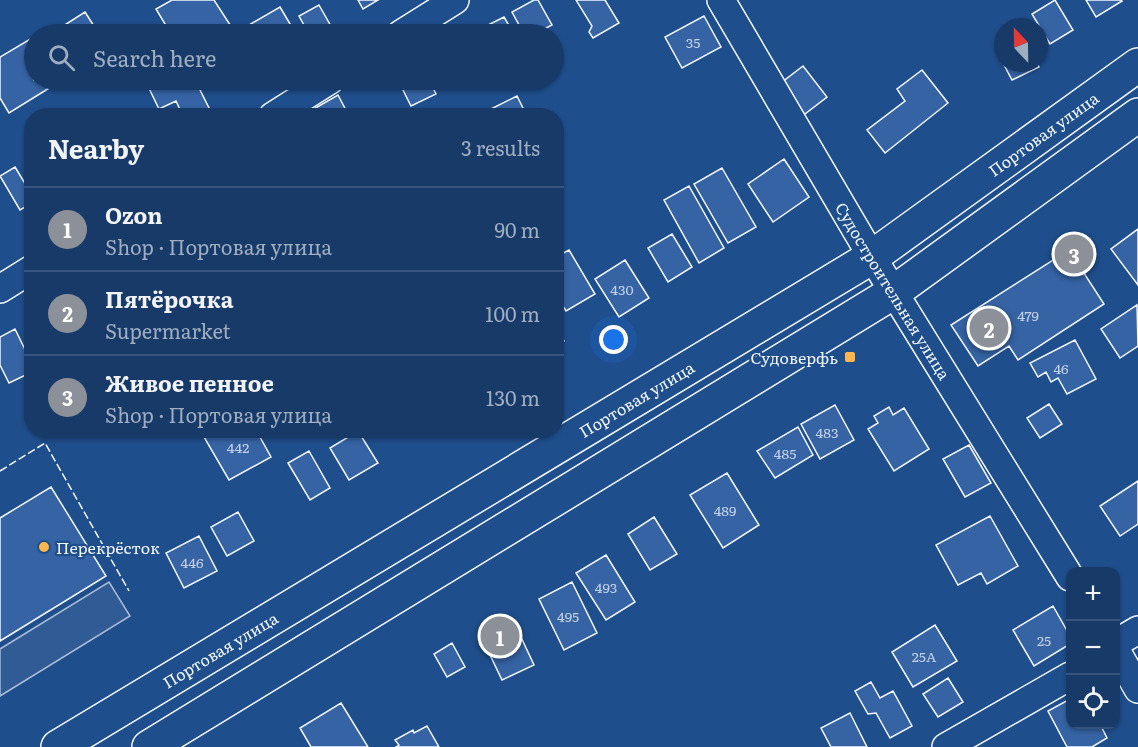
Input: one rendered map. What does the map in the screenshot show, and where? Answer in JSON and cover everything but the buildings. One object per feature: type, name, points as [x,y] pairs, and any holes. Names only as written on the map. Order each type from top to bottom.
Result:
[{"type":"main road","name":"Портовая улица","points":[[58,747],[872,257],[1138,64]]},
{"type":"main road","points":[[149,747],[894,292],[1138,115]]},
{"type":"street","points":[[417,24],[455,0]]},
{"type":"street","name":"Судостроительная улица","points":[[721,0],[872,257],[1066,569]]},
{"type":"street","points":[[286,108],[314,90]]},
{"type":"street","points":[[0,289],[24,274]]},
{"type":"street","points":[[1120,641],[1138,630]]},
{"type":"street","points":[[1120,657],[1138,689]]},
{"type":"street","points":[[946,747],[1066,679]]},
{"type":"shaded area","points":[[109,582],[130,616],[0,696],[0,649]]},
{"type":"fence","points":[[0,471],[45,443],[129,591]]},
{"type":"place","name":"Живое пенное","points":[[1074,254]]},
{"type":"place","name":"Пятёрочка","points":[[989,328]]},
{"type":"place","name":"Судоверфь","points":[[850,357]]},
{"type":"place","name":"Перекрёсток","points":[[44,547]]},
{"type":"place","name":"Ozon","points":[[500,636]]}]
